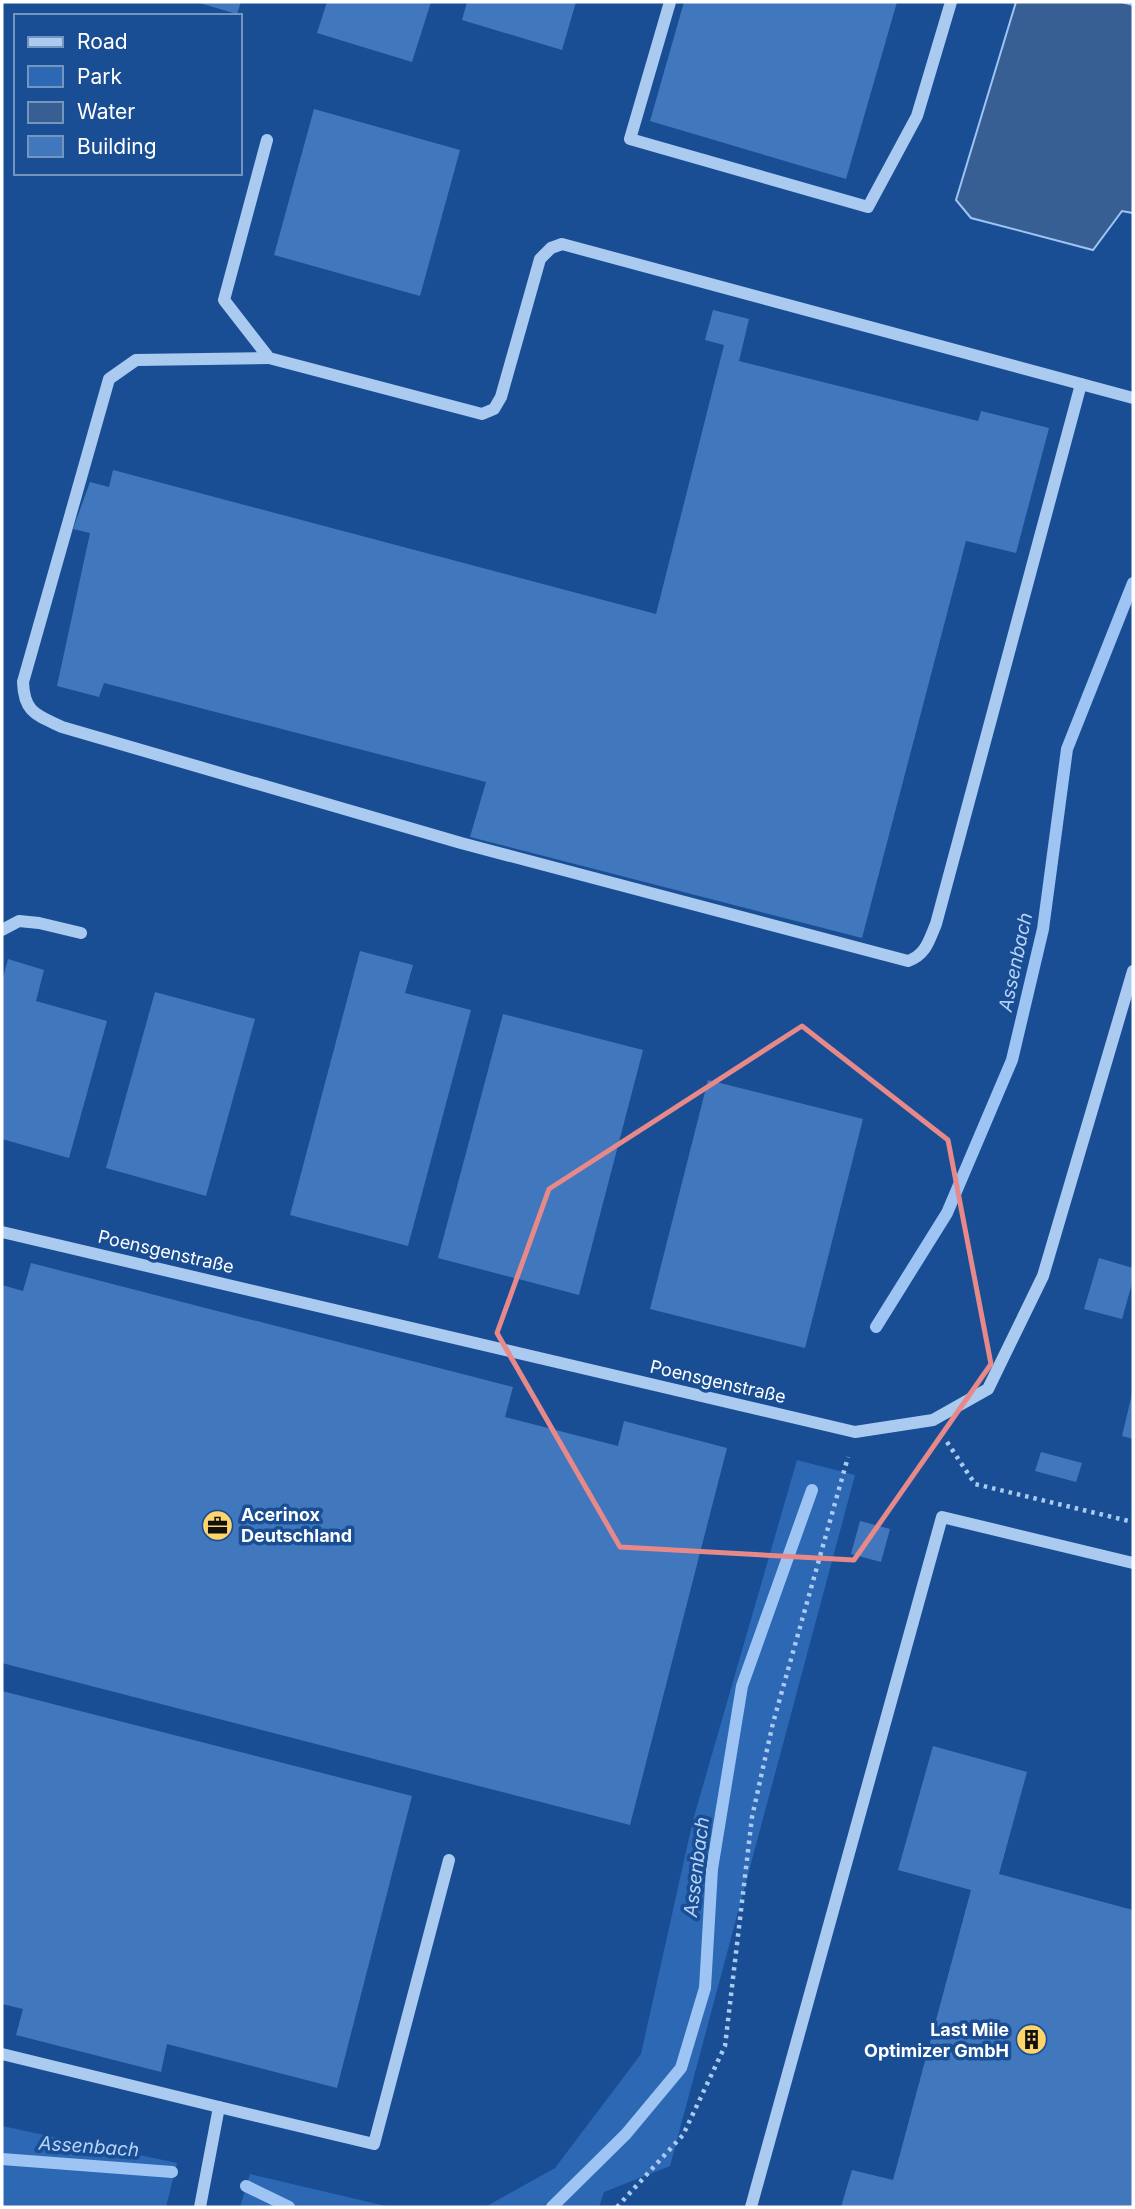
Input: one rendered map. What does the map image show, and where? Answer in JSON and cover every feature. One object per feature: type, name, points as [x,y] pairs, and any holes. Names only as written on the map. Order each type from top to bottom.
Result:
[{"type":"street","points":[[670,2],[630,139],[868,206],[916,116],[951,2]]},
{"type":"street","points":[[267,140],[224,300],[268,358]]},
{"type":"street","points":[[1081,384],[936,924],[926,948],[919,957],[908,961],[461,843],[62,727],[35,715],[24,699],[23,682],[109,379],[136,360],[268,358],[482,414],[494,409],[500,397],[540,259],[551,248],[562,244],[1133,398]]},
{"type":"street","points":[[2,930],[19,921],[81,933]]},
{"type":"street","name":"Poensgenstraße","points":[[2,1232],[855,1432],[933,1420],[988,1389],[1044,1276],[1133,971]]},
{"type":"street","points":[[751,2207],[942,1517],[1133,1563]]},
{"type":"street","points":[[2,2054],[374,2144],[449,1860]]},
{"type":"street","points":[[200,2207],[219,2107]]},
{"type":"path","points":[[933,1420],[975,1484],[1133,1522]]},
{"type":"path","points":[[617,2207],[683,2135],[725,2046],[752,1817],[773,1723],[855,1432]]},
{"type":"highlighted area","points":[[802,1026],[948,1140],[991,1364],[854,1560],[620,1547],[497,1333],[549,1189]]},
{"type":"green space","points":[[797,1460],[855,1475],[670,2166],[604,2192],[599,2207],[485,2207],[555,2168],[641,2054],[693,1820]]},
{"type":"green space","points":[[2,2126],[177,2163],[166,2207],[2,2207]]},
{"type":"green space","points":[[250,2174],[390,2207],[240,2207]]},
{"type":"water","points":[[1016,2],[1122,2],[1133,5],[1133,213],[1122,211],[1093,250],[971,218],[956,200]]},
{"type":"building","points":[[196,2],[241,2],[237,14]]},
{"type":"building","points":[[327,2],[431,2],[412,62],[317,33]]},
{"type":"building","points":[[467,2],[576,2],[562,50],[462,20]]},
{"type":"building","points":[[684,2],[897,2],[846,179],[650,121]]},
{"type":"building","points":[[314,109],[460,150],[420,296],[274,255]]},
{"type":"building","points":[[713,310],[749,319],[739,361],[978,421],[981,411],[1049,428],[1016,553],[966,541],[862,938],[470,837],[486,782],[104,683],[99,697],[57,686],[90,533],[73,529],[90,482],[109,487],[113,470],[656,614],[724,345],[705,340]]},
{"type":"building","points":[[360,951],[413,965],[405,993],[471,1010],[408,1246],[290,1215]]},
{"type":"building","points":[[8,959],[44,970],[36,1001],[107,1021],[69,1158],[2,1139],[2,982]]},
{"type":"building","points":[[155,992],[255,1019],[206,1196],[106,1168]]},
{"type":"building","points":[[503,1014],[643,1050],[579,1295],[438,1258]]},
{"type":"building","points":[[708,1080],[863,1119],[805,1348],[650,1309]]},
{"type":"building","points":[[1099,1258],[1133,1268],[1133,1280],[1122,1319],[1084,1309]]},
{"type":"building","points":[[31,1263],[513,1387],[505,1417],[618,1446],[624,1421],[727,1448],[630,1825],[2,1663],[2,1285],[23,1291]]},
{"type":"building","points":[[1133,1394],[1133,1439],[1122,1436]]},
{"type":"building","points":[[1041,1452],[1082,1463],[1076,1482],[1035,1471]]},
{"type":"building","points":[[860,1521],[890,1529],[881,1562],[851,1554]]},
{"type":"building","points":[[2,1691],[412,1796],[337,2088],[167,2044],[161,2072],[16,2035],[23,2009],[2,2004]]},
{"type":"building","name":"Last Mile Optimizer GmbH","points":[[933,1746],[1027,1772],[999,1874],[1133,1910],[1133,2207],[841,2207],[852,2170],[893,2180],[971,1890],[898,1870]]},
{"type":"waterway","name":"Assenbach","points":[[876,1327],[947,1213],[1012,1060],[1043,929],[1067,749],[1133,583]]},
{"type":"waterway","name":"Assenbach","points":[[552,2207],[626,2134],[681,2068],[705,1988],[712,1869],[742,1686],[812,1490]]},
{"type":"waterway","name":"Assenbach","points":[[2,2159],[172,2172]]},
{"type":"waterway","name":"Assenbach","points":[[246,2186],[289,2207]]},
{"type":"place","name":"Acerinox Deutschland","points":[[218,1525]]},
{"type":"place","name":"Last Mile Optimizer GmbH","points":[[1032,2040]]}]
